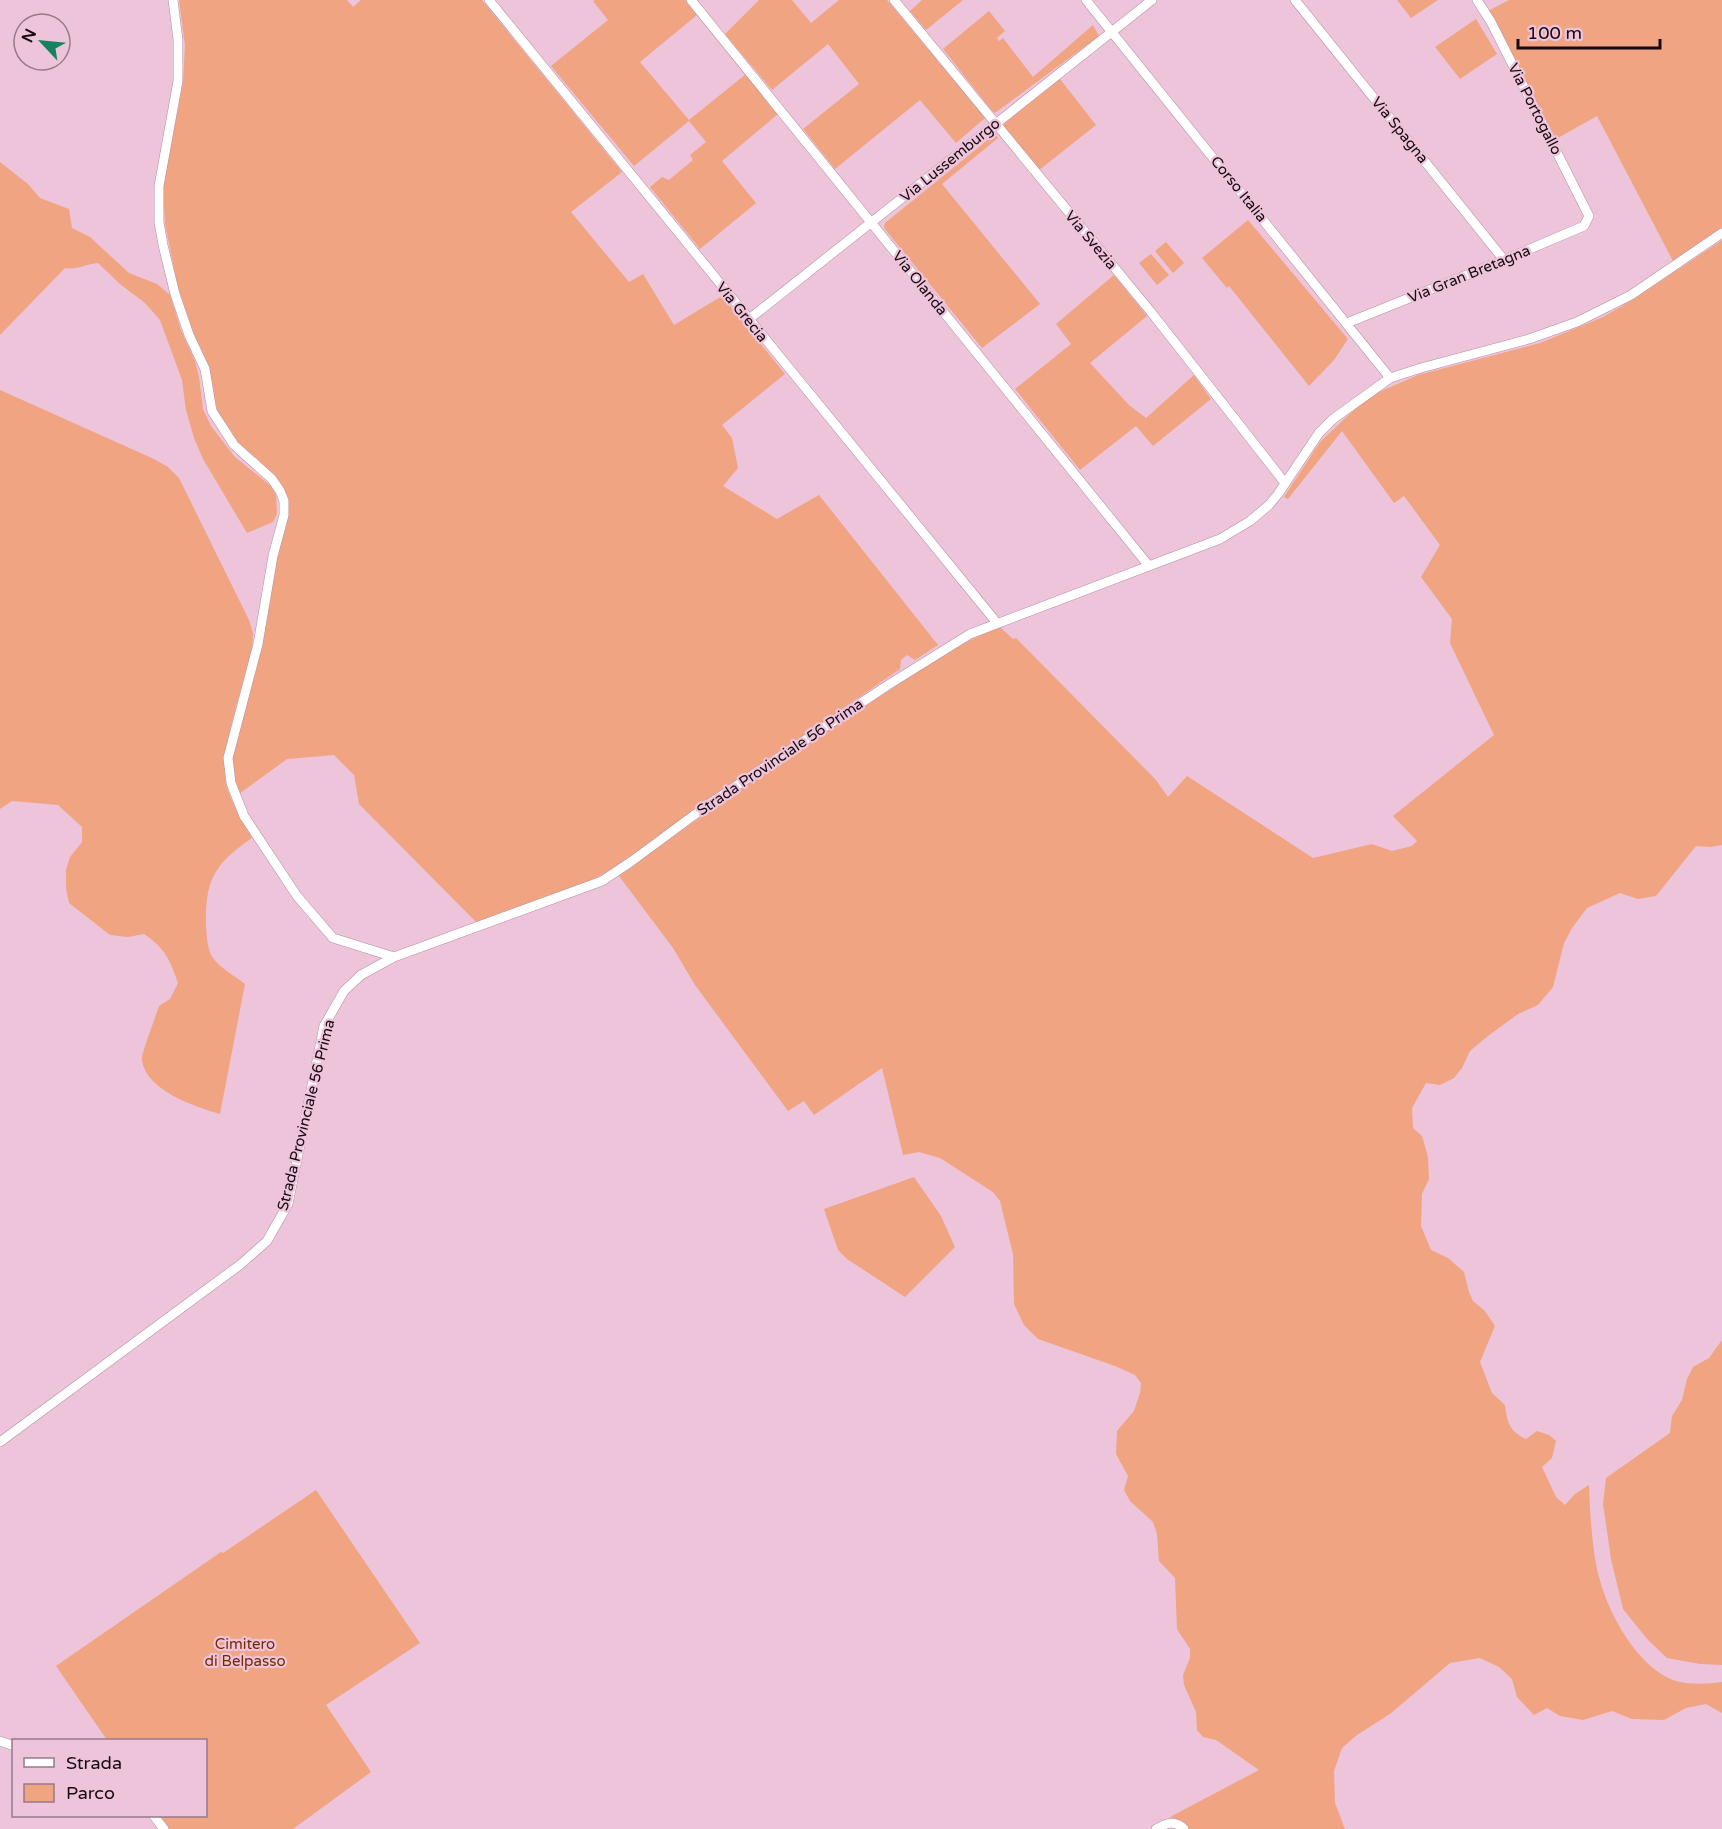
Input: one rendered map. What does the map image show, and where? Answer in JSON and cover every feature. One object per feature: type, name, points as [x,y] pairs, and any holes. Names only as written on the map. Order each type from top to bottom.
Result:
[{"type":"street","points":[[173,0],[178,40],[178,81],[159,186],[159,222],[164,245],[182,315],[205,369],[212,411],[234,445],[272,479],[284,501],[284,515],[273,556],[258,644],[228,758],[231,783],[244,816],[297,896],[333,938],[394,957]]},
{"type":"street","name":"Via Grecia","points":[[489,0],[748,320],[997,622]]},
{"type":"street","name":"Via Olanda","points":[[691,0],[1149,566]]},
{"type":"street","name":"Via Svezia","points":[[894,0],[1151,312],[1286,483]]},
{"type":"street","name":"Corso Italia","points":[[1086,0],[1390,378]]},
{"type":"street","name":"Via Lussemburgo","points":[[748,320],[1152,0]]},
{"type":"street","name":"Via Spagna","points":[[1295,0],[1504,260]]},
{"type":"street","name":"Via Portogallo","points":[[1477,0],[1491,22],[1590,216],[1588,220]]},
{"type":"street","name":"Via Gran Bretagna","points":[[1347,323],[1584,226],[1588,220]]},
{"type":"street","name":"Strada Provinciale 56 Prima","points":[[0,1442],[241,1264],[267,1241],[288,1204],[324,1026],[344,991],[361,975],[394,957],[614,875],[710,804],[888,685],[969,634],[1220,539],[1235,531],[1269,505],[1319,433],[1352,405],[1390,378],[1529,339],[1577,322],[1631,295],[1722,233]]},
{"type":"street","points":[[1156,1829],[1170,1823],[1176,1823],[1184,1829]]},
{"type":"green space","points":[[179,0],[347,0],[353,7],[361,0],[482,0],[622,172],[571,212],[629,282],[643,274],[674,325],[722,296],[785,374],[722,425],[732,438],[738,468],[723,486],[777,519],[819,495],[938,645],[915,660],[907,655],[901,660],[900,669],[610,870],[573,891],[477,923],[359,804],[354,775],[334,755],[287,759],[239,794],[232,761],[277,556],[288,518],[289,500],[274,474],[238,442],[217,410],[212,385],[178,288],[165,224],[163,187],[183,83],[185,45]]},
{"type":"green space","points":[[685,0],[697,15],[640,62],[689,120],[746,74],[778,114],[722,161],[756,203],[700,249],[650,187],[662,177],[669,180],[693,160],[690,155],[706,142],[689,121],[634,166],[551,66],[608,20],[593,1]]},
{"type":"green space","points":[[759,0],[792,0],[811,23],[839,0],[887,0],[985,118],[956,143],[920,100],[835,169],[803,129],[859,84],[828,44],[772,90],[725,34]]},
{"type":"green space","points":[[922,0],[963,0],[926,30],[910,11]]},
{"type":"green space","points":[[1397,0],[1438,0],[1411,18]]},
{"type":"green space","points":[[1509,0],[1722,0],[1722,227],[1673,261],[1597,116],[1556,139],[1488,11]]},
{"type":"green space","points":[[989,11],[1005,31],[997,38],[999,41],[1003,38],[1033,77],[1093,25],[1099,36],[995,113],[943,49]]},
{"type":"green space","points":[[1476,19],[1497,54],[1460,79],[1435,47]]},
{"type":"green space","points":[[1060,79],[1096,125],[1038,171],[1004,131],[1004,123],[1046,87]]},
{"type":"green space","points":[[995,134],[998,138],[942,184],[1040,304],[982,348],[884,228],[885,223]]},
{"type":"green space","points":[[0,162],[28,184],[40,198],[69,209],[72,228],[90,237],[129,273],[157,284],[170,295],[181,330],[195,361],[203,409],[211,426],[235,457],[271,486],[276,495],[277,514],[273,522],[247,533],[203,459],[194,438],[186,410],[182,380],[160,320],[145,303],[98,263],[65,268],[0,335]]},
{"type":"green space","points":[[1248,220],[1348,339],[1334,360],[1309,386],[1229,286],[1227,288],[1202,258]]},
{"type":"green space","points":[[1722,240],[1722,845],[1696,846],[1656,896],[1638,899],[1620,893],[1587,908],[1564,943],[1553,987],[1538,1005],[1518,1014],[1470,1051],[1454,1078],[1440,1085],[1426,1083],[1412,1108],[1413,1128],[1422,1136],[1428,1157],[1429,1179],[1422,1194],[1421,1226],[1431,1250],[1448,1258],[1464,1272],[1473,1301],[1485,1311],[1495,1326],[1480,1362],[1492,1393],[1505,1405],[1508,1421],[1516,1433],[1526,1439],[1537,1431],[1549,1435],[1556,1441],[1552,1458],[1542,1467],[1556,1497],[1565,1505],[1575,1494],[1589,1485],[1593,1544],[1603,1591],[1617,1623],[1637,1652],[1662,1675],[1676,1681],[1699,1684],[1722,1682],[1722,1713],[1706,1704],[1686,1708],[1664,1720],[1632,1719],[1612,1711],[1583,1720],[1560,1716],[1547,1708],[1534,1715],[1517,1697],[1512,1679],[1499,1667],[1480,1658],[1450,1663],[1390,1714],[1357,1735],[1342,1748],[1334,1771],[1335,1803],[1345,1829],[1188,1829],[1183,1821],[1170,1817],[1259,1770],[1216,1740],[1203,1737],[1197,1730],[1196,1712],[1184,1685],[1183,1675],[1190,1658],[1190,1649],[1177,1629],[1175,1578],[1159,1561],[1157,1534],[1153,1522],[1130,1501],[1124,1490],[1128,1476],[1116,1454],[1117,1431],[1134,1411],[1141,1383],[1135,1375],[1115,1366],[1038,1339],[1024,1325],[1014,1304],[1013,1254],[1000,1201],[993,1192],[940,1158],[919,1152],[903,1155],[882,1068],[814,1115],[804,1101],[788,1111],[695,985],[673,948],[619,876],[745,786],[920,670],[967,642],[1000,627],[1013,639],[1016,638],[1156,780],[1168,797],[1187,776],[1313,858],[1372,844],[1392,851],[1412,846],[1417,841],[1393,816],[1494,735],[1450,643],[1452,619],[1421,577],[1440,545],[1404,496],[1394,503],[1342,431],[1288,499],[1284,497],[1320,442],[1357,407],[1379,392],[1418,375],[1540,343],[1603,317]]},
{"type":"green space","points":[[1166,242],[1184,263],[1173,273],[1155,251]]},
{"type":"green space","points":[[1151,254],[1169,275],[1157,285],[1139,263]]},
{"type":"green space","points":[[1114,275],[1147,316],[1090,363],[1129,405],[1146,418],[1194,375],[1211,399],[1153,446],[1136,426],[1080,470],[1015,389],[1071,344],[1056,324]]},
{"type":"green space","points":[[0,390],[168,467],[179,478],[249,620],[253,633],[252,650],[229,736],[225,770],[230,797],[252,838],[229,856],[214,874],[207,896],[206,910],[208,947],[211,955],[216,962],[245,984],[220,1114],[174,1096],[152,1081],[146,1071],[142,1056],[159,1006],[170,999],[178,983],[166,955],[151,939],[144,934],[128,937],[110,935],[69,903],[66,870],[70,857],[82,842],[82,827],[58,805],[12,801],[0,809]]},
{"type":"green space","points":[[914,1177],[941,1216],[955,1247],[905,1297],[847,1259],[838,1250],[824,1209]]},
{"type":"green space","points":[[1722,1340],[1722,1665],[1667,1658],[1648,1640],[1623,1609],[1611,1559],[1603,1504],[1606,1478],[1670,1433],[1672,1416],[1682,1400],[1687,1379],[1693,1367],[1709,1358]]},
{"type":"green space","name":"Cimitero di Belpasso","points":[[316,1490],[420,1643],[326,1705],[371,1772],[293,1829],[168,1829],[159,1817],[207,1817],[207,1739],[106,1739],[56,1666],[221,1552],[223,1553]]}]
